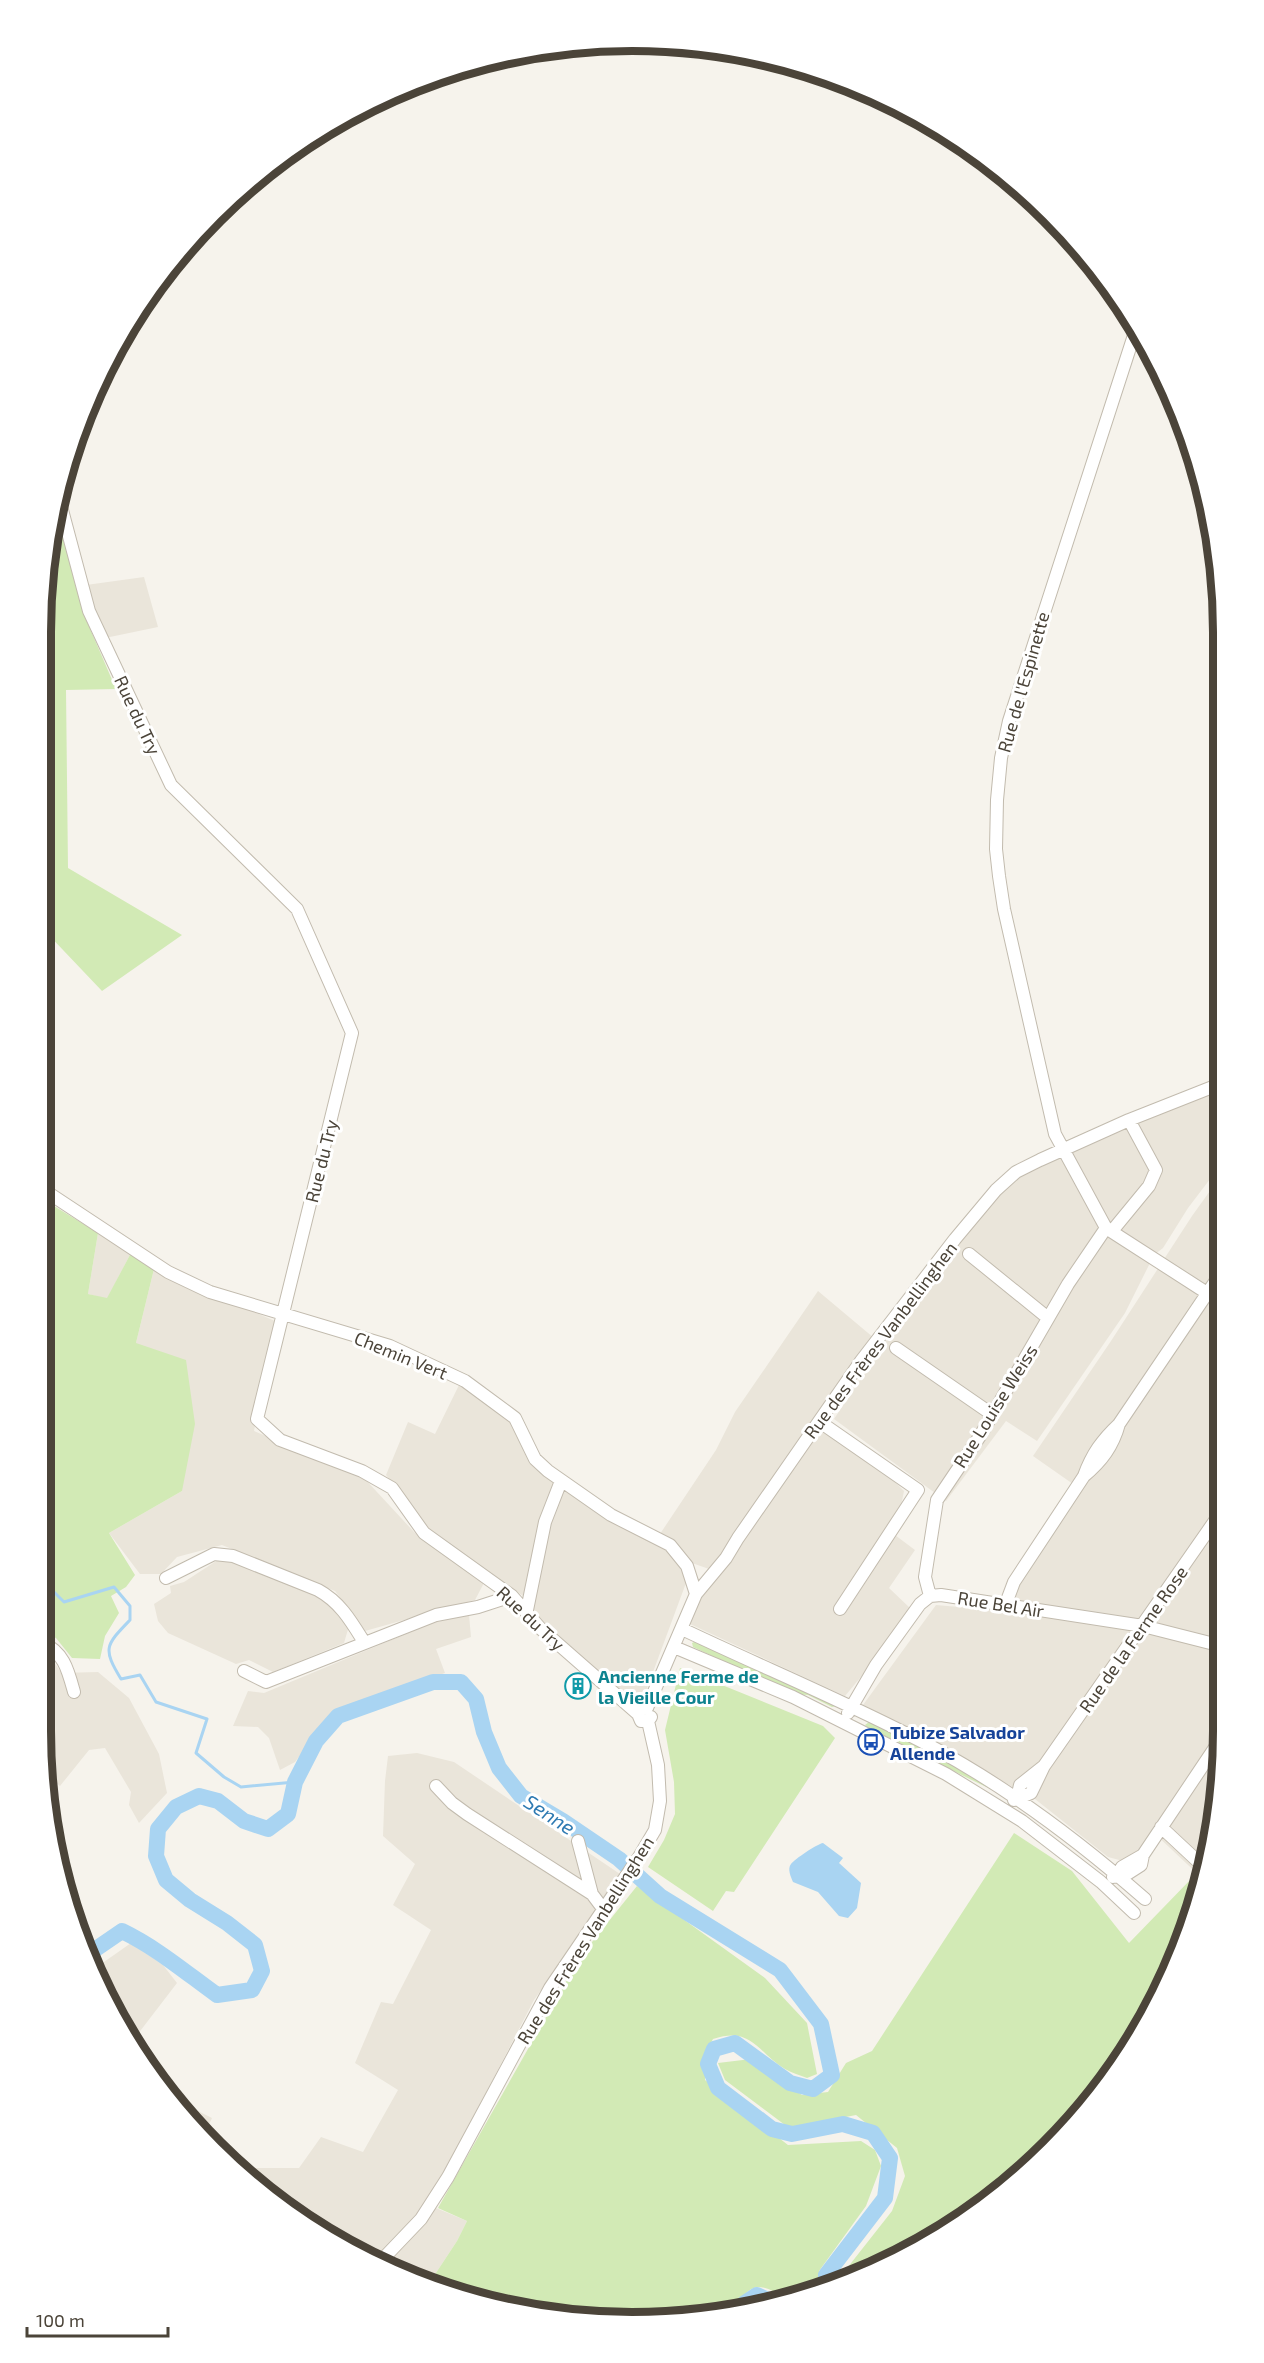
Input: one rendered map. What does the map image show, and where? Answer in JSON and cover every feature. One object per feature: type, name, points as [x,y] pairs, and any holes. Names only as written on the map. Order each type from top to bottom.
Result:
[{"type":"street","name":"Rue de l'Espinette","points":[[1109,1230],[1055,1134],[1004,909],[996,849],[996,800],[1000,758],[1009,721],[1133,339]]},
{"type":"street","name":"Rue du Try","points":[[63,514],[89,611],[171,785],[297,909],[352,1033],[257,1419],[280,1440],[362,1471],[392,1488],[424,1533],[512,1596],[541,1629],[644,1715]]},
{"type":"street","name":"Rue des Frères Vanbellinghen","points":[[385,2257],[420,2219],[448,2177],[540,2006],[655,1830],[660,1801],[658,1765],[644,1715],[696,1594],[713,1575],[861,1361],[955,1239],[996,1190],[1016,1172],[1129,1120],[1213,1087]]},
{"type":"street","name":"Rue Louise Weiss","points":[[930,1596],[925,1577],[937,1500],[993,1415],[1048,1318],[1109,1230],[1149,1186],[1156,1170],[1129,1120]]},
{"type":"street","name":"Chemin Vert","points":[[51,1195],[168,1272],[210,1292],[390,1346],[465,1381],[515,1418],[535,1459],[561,1481],[611,1515],[670,1545],[687,1566],[696,1594]]},
{"type":"street","points":[[1109,1230],[1213,1297]]},
{"type":"street","points":[[969,1254],[1048,1318]]},
{"type":"street","points":[[1005,1606],[1014,1582],[1084,1476],[1099,1463],[1115,1440],[1119,1424],[1213,1284]]},
{"type":"street","points":[[896,1348],[993,1415]]},
{"type":"street","points":[[820,1422],[918,1490],[840,1609]]},
{"type":"street","points":[[526,1610],[533,1589],[545,1522],[561,1481]]},
{"type":"street","name":"Rue de la Ferme Rose","points":[[1006,1809],[1017,1798],[1031,1793],[1044,1767],[1213,1524]]},
{"type":"street","points":[[166,1578],[214,1554],[233,1556],[331,1597],[349,1618],[364,1642]]},
{"type":"street","name":"Chemin Vert","points":[[687,1566],[713,1575]]},
{"type":"street","name":"Rue Bel Air","points":[[843,1722],[876,1665],[920,1604],[930,1596],[941,1595],[1143,1626],[1213,1644]]},
{"type":"street","points":[[244,1671],[266,1682],[436,1615],[477,1607],[512,1596]]},
{"type":"street","points":[[682,1629],[934,1748],[1017,1798],[1118,1874],[1145,1899]]},
{"type":"street","points":[[674,1647],[793,1697],[946,1774],[1006,1809],[1101,1882],[1134,1913]]},
{"type":"street","points":[[51,1649],[60,1655],[67,1665],[74,1692]]},
{"type":"street","points":[[1101,1882],[1118,1874],[1122,1867],[1143,1855],[1212,1751]]},
{"type":"street","points":[[436,1786],[452,1803],[467,1814],[592,1894],[604,1910]]},
{"type":"street","points":[[1161,1827],[1198,1861]]},
{"type":"street","name":"Rue des Frères Vanbellinghen","points":[[578,1841],[592,1894]]},
{"type":"shaded area","points":[[144,577],[158,627],[105,638],[86,585]]},
{"type":"shaded area","points":[[1213,1091],[1213,1175],[1188,1208],[1163,1248],[1154,1255],[1125,1313],[1037,1441],[1006,1421],[946,1501],[834,1419],[900,1320],[980,1214],[1017,1178],[1112,1133]]},
{"type":"shaded area","points":[[1213,1187],[1213,1731],[1208,1807],[1195,1872],[1153,1832],[1138,1851],[1123,1861],[1108,1857],[1035,1799],[863,1705],[936,1605],[1004,1611],[1073,1484],[1033,1456]]},
{"type":"shaded area","points":[[98,1233],[131,1253],[107,1299],[88,1294]]},
{"type":"shaded area","points":[[154,1269],[275,1321],[254,1431],[364,1478],[415,1533],[485,1581],[475,1600],[365,1631],[335,1591],[222,1545],[177,1557],[161,1574],[140,1574],[109,1533],[182,1491],[136,1343]]},
{"type":"shaded area","points":[[818,1291],[874,1338],[712,1570],[689,1562],[660,1534],[716,1450],[735,1412]]},
{"type":"shaded area","points":[[460,1383],[501,1409],[517,1429],[528,1459],[540,1472],[555,1482],[526,1598],[423,1526],[407,1500],[386,1475],[408,1422],[435,1434]]},
{"type":"shaded area","points":[[822,1428],[885,1472],[904,1491],[895,1535],[915,1550],[889,1588],[911,1609],[845,1696],[690,1624],[697,1603]]},
{"type":"shaded area","points":[[563,1487],[663,1545],[679,1564],[686,1583],[643,1699],[626,1701],[544,1624],[532,1607],[549,1518]]},
{"type":"shaded area","points":[[224,1556],[323,1597],[349,1626],[344,1643],[273,1672],[249,1660],[236,1664],[168,1633],[158,1621],[154,1604],[171,1593],[170,1586],[184,1582]]},
{"type":"shaded area","points":[[469,1615],[471,1637],[436,1649],[445,1673],[335,1710],[295,1762],[280,1770],[269,1738],[258,1727],[233,1726],[248,1691],[264,1693],[432,1623]]},
{"type":"shaded area","points":[[51,1657],[61,1673],[98,1672],[129,1698],[159,1754],[167,1793],[139,1823],[129,1805],[131,1792],[105,1748],[89,1750],[60,1786],[53,1781],[52,1769]]},
{"type":"shaded area","points":[[417,1753],[454,1762],[620,1874],[534,2000],[443,2176],[424,2203],[467,2221],[433,2277],[375,2252],[341,2234],[278,2192],[249,2168],[299,2168],[321,2137],[363,2152],[398,2090],[355,2063],[381,2002],[393,2004],[431,1930],[393,1905],[415,1864],[383,1836],[388,1756]]},
{"type":"shaded area","points":[[131,1943],[163,1965],[177,1983],[137,2035],[111,1988],[100,1965]]},
{"type":"shaded area","points":[[189,2106],[212,2118],[208,2127]]},
{"type":"green space","points":[[61,527],[85,617],[116,689],[66,690],[68,868],[182,935],[102,991],[51,937],[51,632],[52,594]]},
{"type":"green space","points":[[51,1204],[98,1233],[88,1294],[107,1298],[131,1253],[154,1269],[136,1343],[186,1360],[195,1424],[182,1491],[109,1533],[135,1575],[126,1587],[111,1596],[119,1613],[105,1636],[100,1659],[72,1658],[56,1638],[51,1636]]},
{"type":"green space","points":[[696,1641],[836,1706],[832,1707],[808,1695],[794,1694],[693,1647],[692,1643]]},
{"type":"green space","points":[[680,1668],[823,1726],[835,1738],[734,1892],[726,1891],[713,1911],[648,1867],[664,1840],[675,1814],[674,1782],[665,1730]]},
{"type":"green space","points":[[869,1722],[939,1755],[997,1792],[867,1727],[865,1725]]},
{"type":"green space","points":[[1014,1833],[1072,1871],[1129,1943],[1194,1878],[1182,1918],[1153,1988],[1115,2054],[1069,2114],[1015,2168],[955,2214],[889,2252],[844,2272],[892,2211],[905,2176],[897,2148],[856,2115],[789,2128],[725,2080],[718,2063],[751,2059],[802,2095],[828,2092],[846,2063],[872,2051]]},
{"type":"green space","points":[[637,1886],[765,1978],[807,2023],[817,2074],[807,2078],[790,2072],[746,2038],[726,2036],[713,2039],[706,2052],[705,2080],[788,2145],[861,2141],[875,2150],[881,2166],[866,2206],[819,2271],[819,2281],[778,2293],[767,2288],[754,2288],[741,2302],[670,2311],[632,2312],[594,2311],[519,2301],[433,2277],[467,2221],[438,2208],[580,1957]]},
{"type":"water","points":[[823,1843],[843,1858],[839,1863],[861,1883],[857,1908],[848,1918],[839,1916],[818,1892],[793,1882],[790,1875],[789,1868],[793,1862]]},
{"type":"waterway","points":[[51,1589],[64,1602],[114,1587],[130,1606],[130,1620],[116,1635],[109,1647],[111,1660],[121,1679],[140,1675],[156,1702],[207,1719],[196,1753],[224,1777],[241,1787],[295,1782]]},
{"type":"waterway","name":"Senne","points":[[94,1950],[122,1931],[159,1953],[217,1995],[252,1990],[262,1971],[255,1945],[227,1923],[190,1900],[166,1880],[156,1856],[158,1829],[176,1807],[199,1796],[218,1801],[244,1821],[268,1829],[288,1814],[295,1782],[316,1741],[338,1716],[433,1682],[461,1682],[476,1699],[484,1732],[499,1768],[521,1796],[619,1859],[660,1896],[780,1970],[821,2024],[832,2075],[813,2089],[790,2083],[735,2043],[714,2049],[708,2064],[718,2088],[772,2129],[792,2134],[843,2124],[873,2133],[890,2158],[885,2198],[826,2275],[826,2278]]},
{"type":"waterway","name":"Senne","points":[[750,2300],[757,2295],[761,2297]]},
{"type":"place","name":"Ancienne Ferme de la Vieille Cour","points":[[578,1686]]},
{"type":"place","name":"Tubize Salvador Allende","points":[[871,1742]]}]
